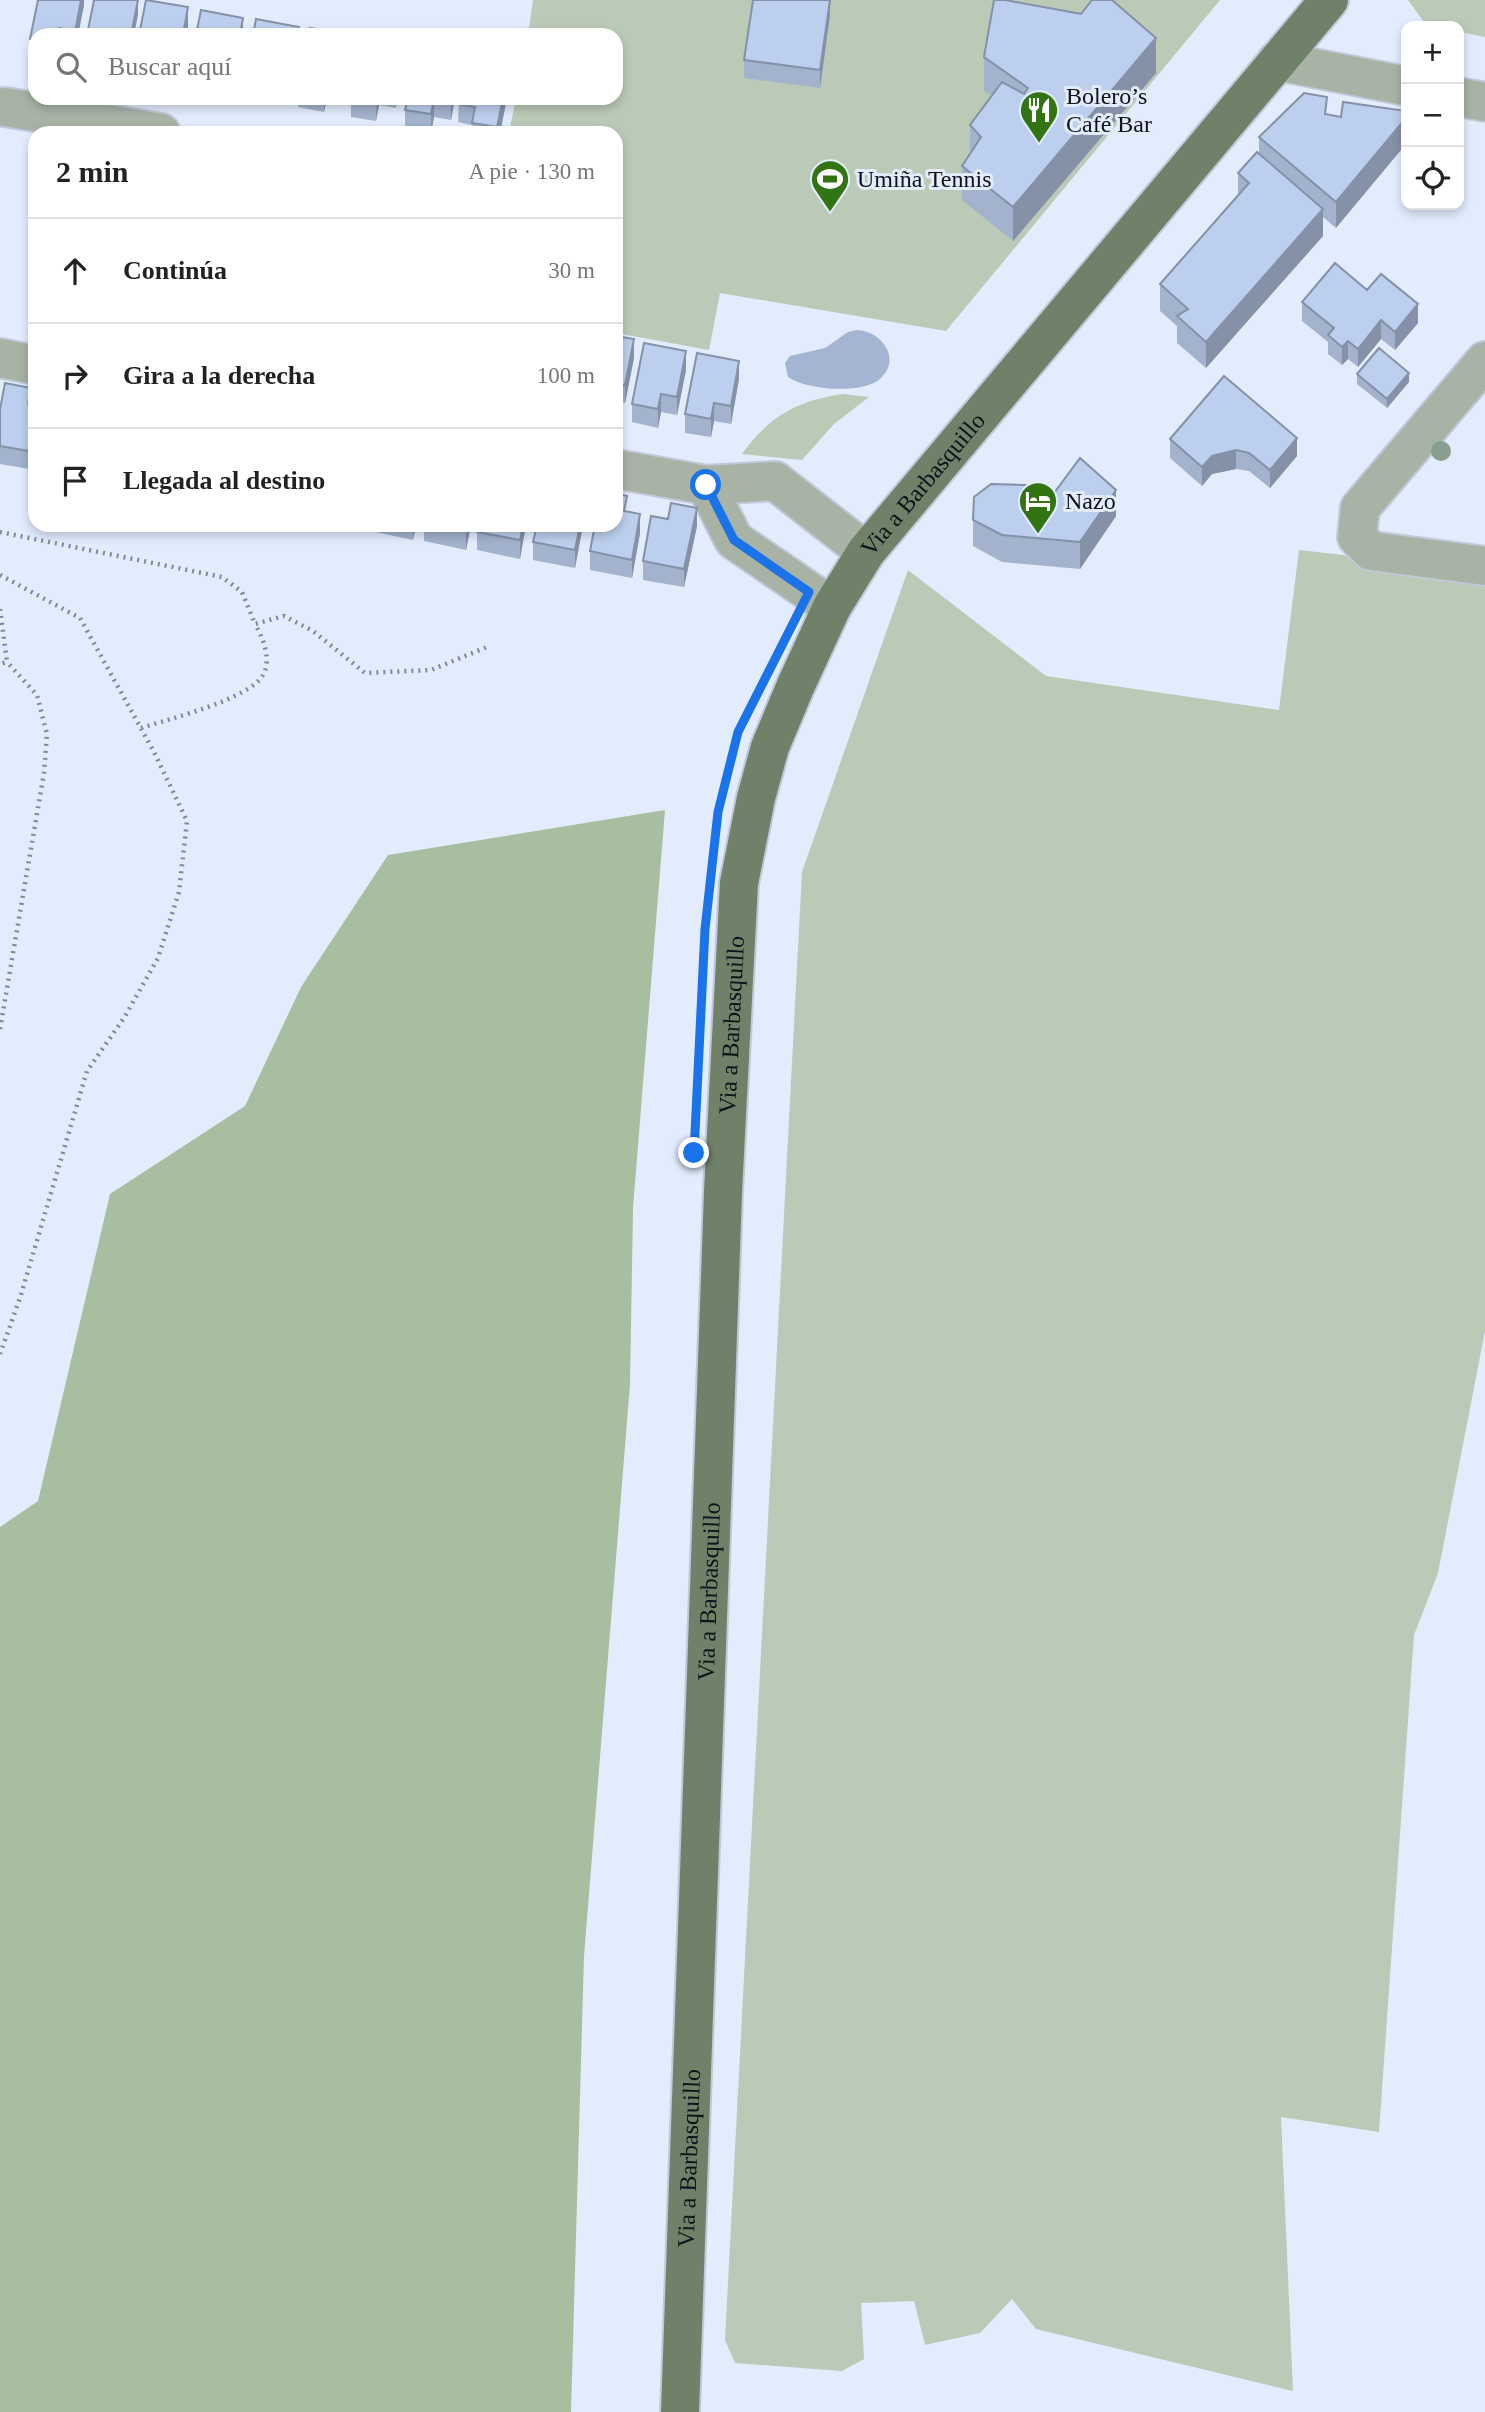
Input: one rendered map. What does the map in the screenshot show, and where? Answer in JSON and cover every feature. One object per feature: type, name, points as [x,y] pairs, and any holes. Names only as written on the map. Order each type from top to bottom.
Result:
[{"type":"main road","name":"Via a Barbasquillo","points":[[680,2412],[723,1192],[739,883],[756,798],[771,747],[796,685],[832,607],[866,552],[1329,0]]},
{"type":"street","points":[[1277,61],[1401,85]]},
{"type":"street","points":[[1464,98],[1485,102]]},
{"type":"street","points":[[5,107],[119,126]]},
{"type":"street","points":[[0,358],[28,364]]},
{"type":"street","points":[[1485,361],[1360,508],[1357,537],[1371,551],[1485,566]]},
{"type":"street","points":[[623,470],[706,485],[775,481],[866,552]]},
{"type":"street","points":[[706,485],[734,540],[832,607]]},
{"type":"path","points":[[0,532],[222,577],[242,592],[265,642],[265,674],[253,687],[235,696],[141,728]]},
{"type":"path","points":[[0,575],[79,618],[141,728],[187,821],[180,892],[158,958],[124,1018],[87,1072],[20,1298],[0,1354]]},
{"type":"path","points":[[0,609],[7,662],[37,695],[47,734],[44,773],[0,1029]]},
{"type":"path","points":[[255,624],[284,616],[313,631],[365,673],[431,670],[487,647]]},
{"type":"path","points":[[0,664],[7,662]]},
{"type":"green space","name":"Umiña Tennis","points":[[533,0],[1220,0],[946,331],[720,293],[709,350],[623,334],[623,126],[510,126],[515,105],[623,105],[623,28],[529,28]]},
{"type":"green space","points":[[1408,0],[1485,0],[1485,37],[1464,33],[1464,21],[1423,21]]},
{"type":"green space","points":[[843,394],[869,397],[834,424],[802,460],[742,454],[763,430],[785,412],[811,401]]},
{"type":"green space","points":[[1299,550],[1485,571],[1485,1331],[1438,1573],[1414,1635],[1379,2132],[1281,2117],[1293,2391],[1036,2329],[1012,2299],[980,2333],[925,2345],[914,2301],[861,2303],[864,2359],[842,2371],[735,2363],[725,2340],[802,872],[908,570],[1046,676],[1279,710]]},
{"type":"green space","points":[[665,810],[633,1208],[630,1384],[584,1956],[571,2412],[0,2412],[0,1527],[38,1501],[110,1194],[245,1106],[301,987],[388,855]]},
{"type":"water","points":[[857,330],[874,335],[886,347],[889,362],[881,378],[862,387],[835,389],[808,385],[788,377],[785,363],[790,356],[825,348],[848,332]]},
{"type":"building","points":[[38,0],[81,0],[76,28],[32,28]]},
{"type":"building","points":[[94,0],[138,0],[132,28],[88,28]]},
{"type":"building","points":[[146,0],[188,7],[184,28],[140,28]]},
{"type":"building","points":[[753,0],[830,0],[820,70],[744,60]]},
{"type":"building","name":"Bolero’s Café Bar","points":[[994,0],[1081,14],[1092,0],[1112,0],[1156,38],[1013,207],[962,166],[981,137],[970,125],[1002,82],[1024,94],[1028,88],[984,57]]},
{"type":"building","points":[[201,10],[243,18],[241,28],[197,28]]},
{"type":"building","points":[[256,19],[299,27],[299,28],[254,28]]},
{"type":"building","points":[[1304,93],[1327,97],[1325,114],[1341,117],[1343,102],[1401,110],[1401,124],[1336,202],[1259,137]]},
{"type":"building","points":[[406,105],[433,105],[431,114],[405,110]]},
{"type":"building","points":[[464,105],[502,105],[497,126],[472,123],[475,107]]},
{"type":"building","points":[[1257,152],[1323,209],[1206,342],[1177,316],[1188,309],[1160,284],[1249,183],[1238,173]]},
{"type":"building","points":[[1335,263],[1367,290],[1381,274],[1418,304],[1395,332],[1381,320],[1358,349],[1348,341],[1342,347],[1328,335],[1334,328],[1302,302]]},
{"type":"building","points":[[623,337],[634,339],[623,385]]},
{"type":"building","points":[[644,343],[686,351],[677,397],[661,394],[658,409],[632,404]]},
{"type":"building","points":[[1379,348],[1409,373],[1387,399],[1357,374]]},
{"type":"building","points":[[697,353],[739,361],[731,406],[714,403],[711,419],[685,414]]},
{"type":"building","points":[[1224,376],[1297,438],[1270,470],[1249,453],[1236,450],[1212,456],[1202,467],[1170,439]]},
{"type":"building","points":[[5,383],[28,387],[28,451],[0,446],[0,409]]},
{"type":"building","points":[[1080,458],[1116,490],[1080,542],[1002,535],[973,520],[974,497],[991,484],[1025,485],[1054,493]]},
{"type":"building","points":[[623,495],[627,496],[624,511],[640,514],[632,560],[590,551],[594,532],[623,532]]},
{"type":"building","points":[[671,503],[697,508],[684,569],[643,561],[651,516],[668,519]]},
{"type":"building","points":[[477,532],[522,532],[520,540]]},
{"type":"building","points":[[535,532],[579,532],[575,550],[533,542]]},
{"type":"place","name":"Bolero’s Café Bar","points":[[1039,144]]},
{"type":"place","name":"Umiña Tennis","points":[[830,213]]},
{"type":"place","name":"Nazo","points":[[1038,535]]},
{"type":"route","points":[[694,1153],[705,929],[718,812],[738,732],[809,592],[734,540],[706,485]]}]
